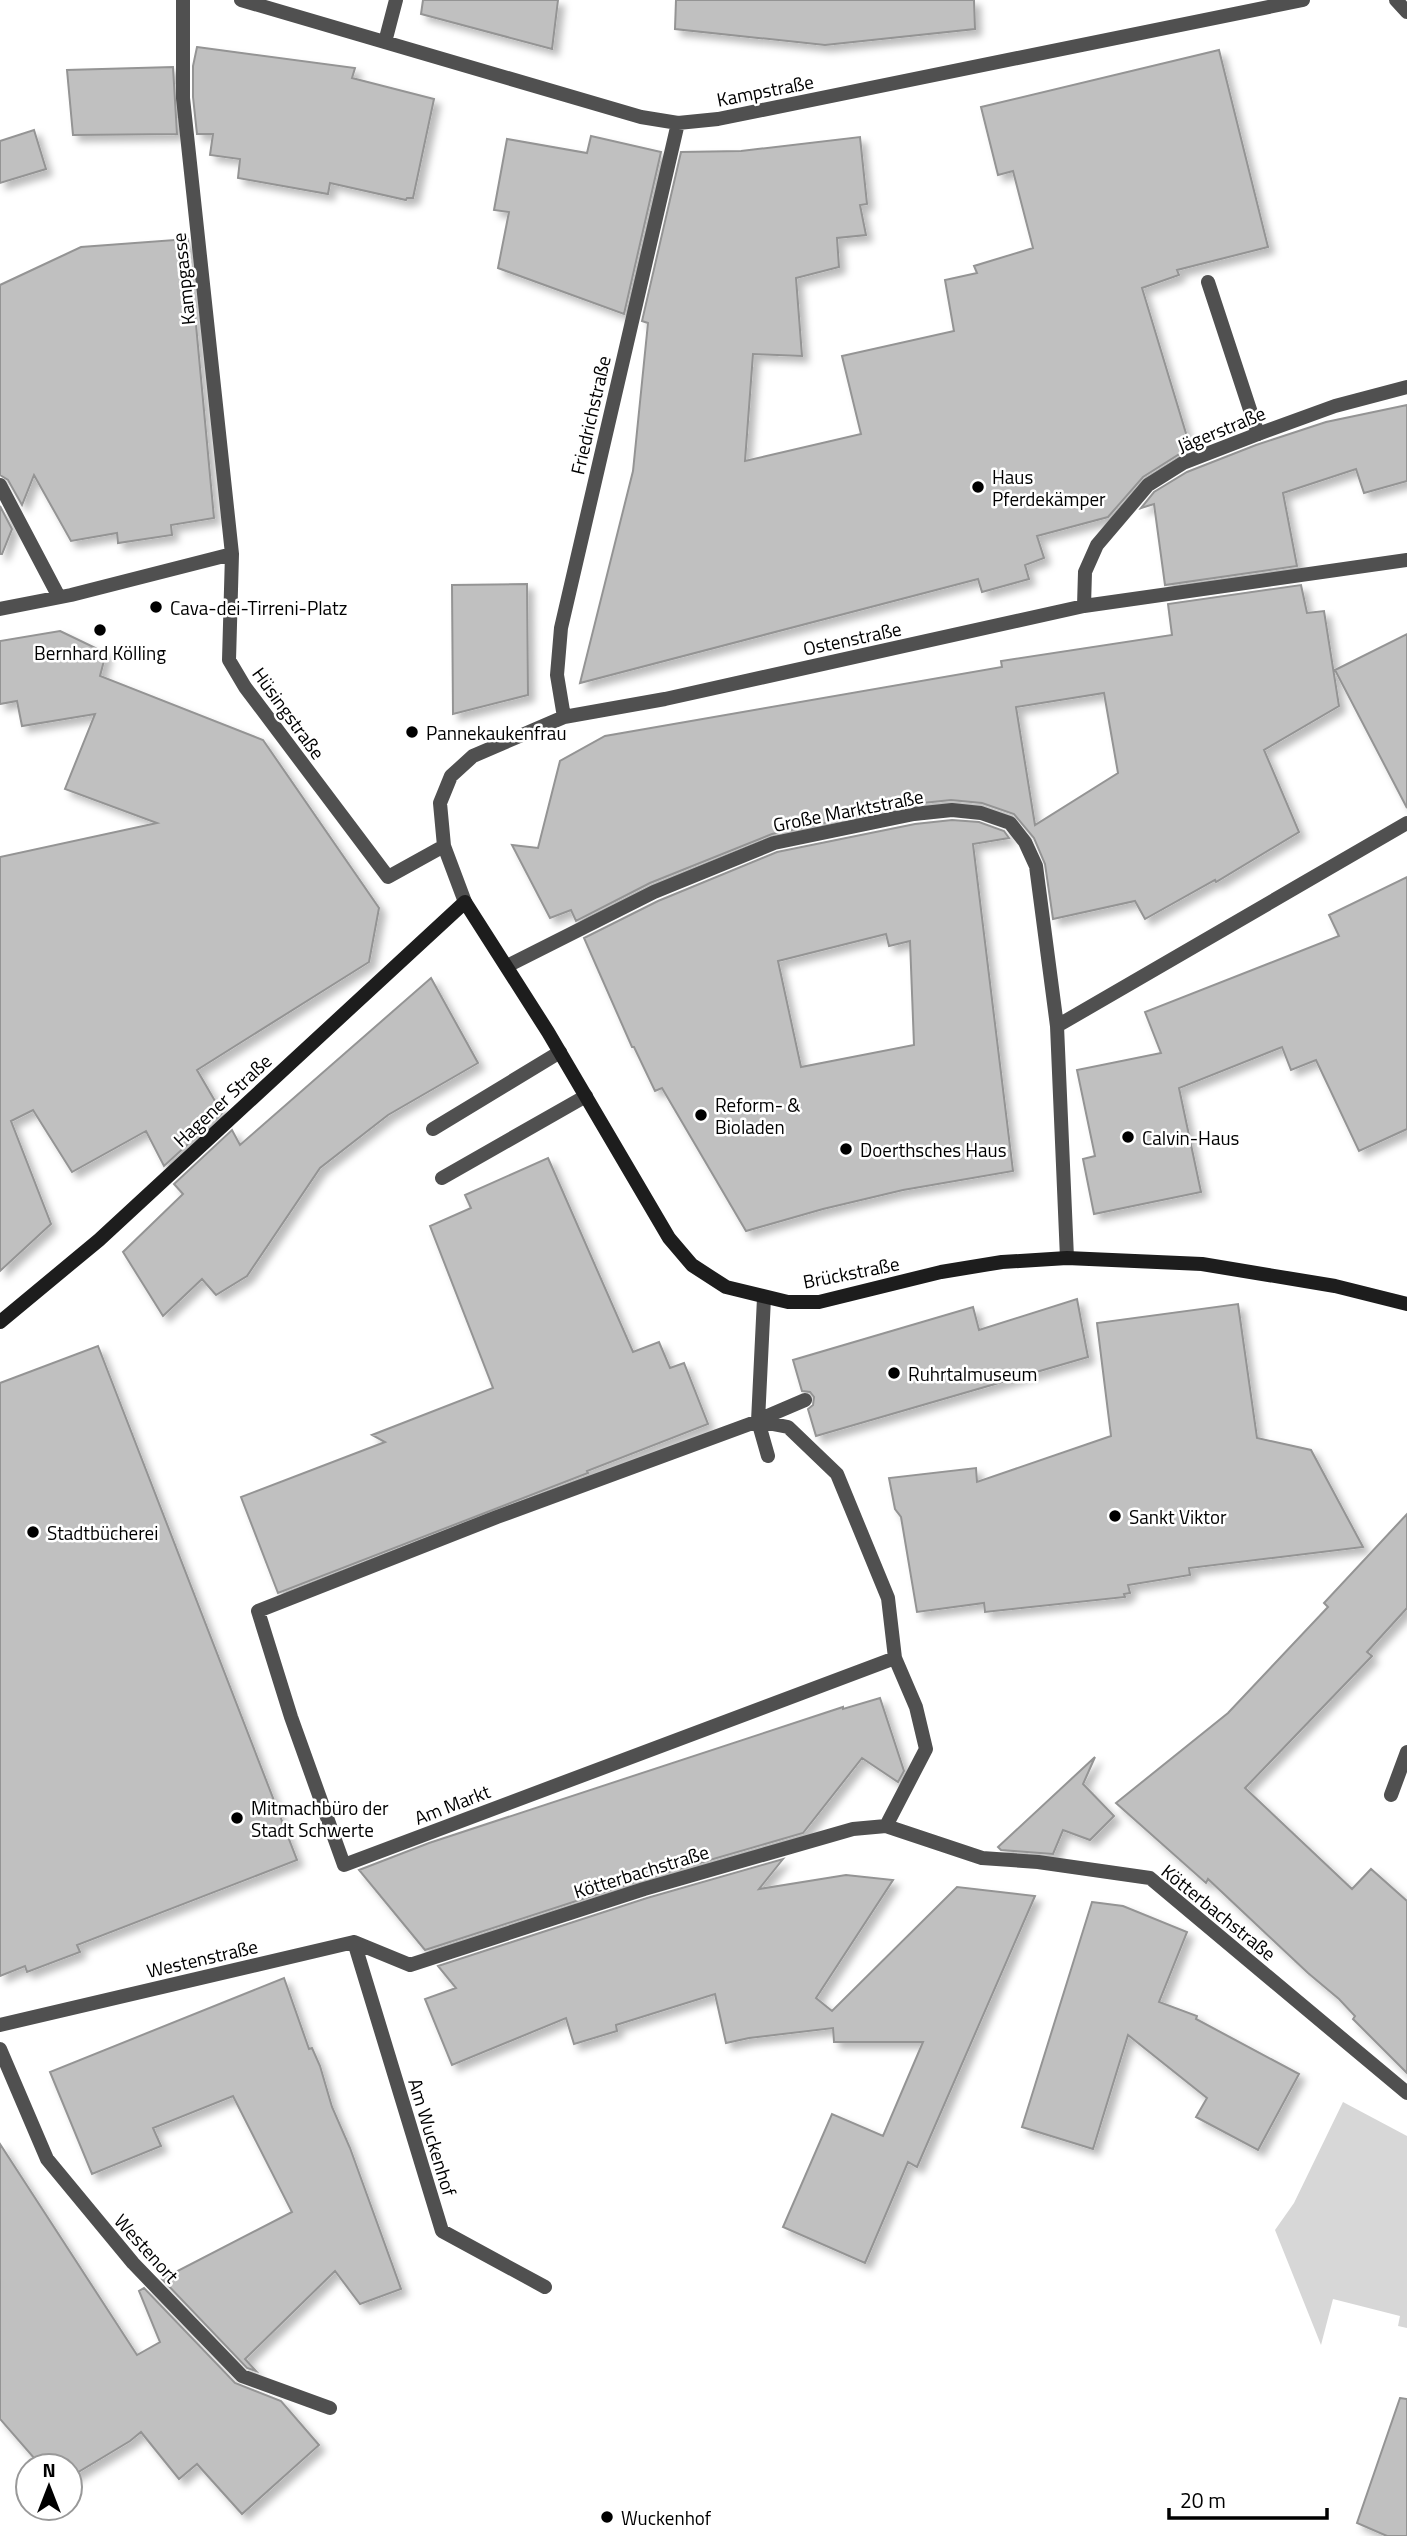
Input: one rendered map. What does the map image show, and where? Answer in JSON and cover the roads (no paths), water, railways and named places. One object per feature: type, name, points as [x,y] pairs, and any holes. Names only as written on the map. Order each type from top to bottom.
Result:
[{"type":"street","name":"Kampgasse","points":[[183,0],[183,98],[232,554]]},
{"type":"street","name":"Kampstraße","points":[[241,0],[641,117],[678,123],[718,119],[1303,0]]},
{"type":"street","points":[[385,43],[396,0]]},
{"type":"street","points":[[1396,0],[1407,12]]},
{"type":"street","name":"Friedrichstraße","points":[[564,717],[557,675],[561,628],[678,123]]},
{"type":"street","points":[[1208,282],[1258,434]]},
{"type":"street","name":"Jägerstraße","points":[[1084,606],[1085,572],[1097,545],[1148,485],[1183,463],[1258,434],[1335,406],[1407,387]]},
{"type":"street","points":[[0,485],[59,597]]},
{"type":"street","points":[[0,609],[232,554]]},
{"type":"street","name":"Hüsingstraße","points":[[232,554],[229,660],[245,687],[388,877],[444,846]]},
{"type":"street","name":"Ostenstraße","points":[[465,902],[444,846],[440,803],[451,776],[473,756],[564,717],[665,699],[1084,606],[1407,560]]},
{"type":"street","name":"Große Marktstraße","points":[[507,965],[654,892],[774,843],[914,814],[952,810],[981,813],[1010,823],[1025,842],[1036,866],[1057,1026],[1067,1258]]},
{"type":"street","points":[[1057,1026],[1407,823]]},
{"type":"street","name":"Brückstraße","points":[[465,902],[560,1052],[669,1238],[692,1265],[726,1287],[788,1302],[819,1302],[941,1272],[1002,1262],[1067,1258],[1202,1264],[1335,1286],[1407,1304]]},
{"type":"street","name":"Hagener Straße","points":[[0,1322],[99,1240],[465,902]]},
{"type":"street","points":[[433,1129],[560,1052]]},
{"type":"street","points":[[442,1178],[586,1096]]},
{"type":"street","points":[[764,1298],[758,1420],[768,1456]]},
{"type":"street","name":"Am Markt","points":[[805,1400],[258,1611],[291,1717],[344,1865],[894,1658]]},
{"type":"street","points":[[758,1420],[788,1427],[837,1474],[888,1598],[894,1658],[916,1707],[926,1749],[886,1826]]},
{"type":"street","points":[[1391,1795],[1407,1752]]},
{"type":"street","name":"Kötterbachstraße","points":[[354,1942],[410,1965],[645,1889],[853,1829],[886,1826],[982,1858],[1038,1862],[1150,1878],[1407,2093]]},
{"type":"street","name":"Westenstraße","points":[[0,2025],[354,1942]]},
{"type":"street","name":"Am Wuckenhof","points":[[354,1942],[442,2231],[545,2287]]},
{"type":"street","name":"Westenort","points":[[0,2049],[47,2159],[133,2263],[242,2376],[330,2408]]},
{"type":"place","name":"Haus Pferdekämper","points":[[978,487]]},
{"type":"place","name":"Cava-dei-Tirreni-Platz","points":[[156,607]]},
{"type":"place","name":"Bernhard Kölling","points":[[100,630]]},
{"type":"place","name":"Pannekaukenfrau","points":[[412,732]]},
{"type":"place","name":"Reform- & Bioladen","points":[[701,1115]]},
{"type":"place","name":"Calvin-Haus","points":[[1128,1137]]},
{"type":"place","name":"Doerthsches Haus","points":[[846,1149]]},
{"type":"place","name":"Ruhrtalmuseum","points":[[894,1373]]},
{"type":"place","name":"Sankt Viktor","points":[[1115,1516]]},
{"type":"place","name":"Stadtbücherei","points":[[33,1532]]},
{"type":"place","name":"Mitmachbüro der Stadt Schwerte","points":[[237,1818]]},
{"type":"place","name":"Wuckenhof","points":[[607,2517]]}]
